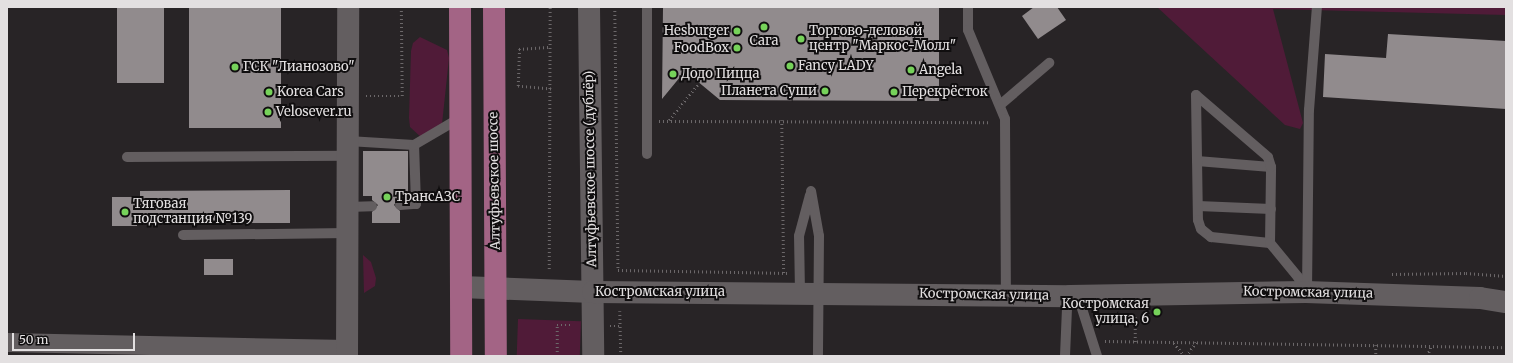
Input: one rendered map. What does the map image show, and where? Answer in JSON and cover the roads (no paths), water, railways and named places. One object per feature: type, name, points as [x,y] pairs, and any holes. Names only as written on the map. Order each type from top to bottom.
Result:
[{"type":"main road","points":[[460,7],[461,356]]},
{"type":"main road","name":"Алтуфьевское шоссе","points":[[494,7],[496,356]]},
{"type":"street","points":[[7,342],[347,352],[348,7]]},
{"type":"street","name":"Алтуфьевское шоссе (дублёр)","points":[[589,7],[593,356]]},
{"type":"street","name":"Костромская улица","points":[[461,287],[593,292],[809,292],[1074,296],[1306,292],[1480,298],[1506,302]]},
{"type":"lane","points":[[646,7],[647,154]]},
{"type":"lane","points":[[968,7],[968,30],[1005,119],[1006,295]]},
{"type":"lane","points":[[1306,292],[1309,110],[1318,7]]},
{"type":"lane","points":[[1000,105],[1049,63]]},
{"type":"lane","points":[[1270,242],[1211,237],[1201,230],[1198,206],[1196,95],[1261,149],[1268,157],[1272,167],[1270,242],[1298,277],[1306,292]]},
{"type":"lane","points":[[127,157],[348,149],[414,145],[460,118]]},
{"type":"lane","points":[[400,205],[416,204],[414,145]]},
{"type":"lane","points":[[1197,161],[1272,167]]},
{"type":"lane","points":[[809,292],[819,236],[811,191],[799,236],[818,356]]},
{"type":"lane","points":[[348,206],[372,206]]},
{"type":"lane","points":[[1198,206],[1271,209]]},
{"type":"lane","points":[[183,235],[348,233]]},
{"type":"lane","points":[[1074,296],[1097,356]]},
{"type":"lane","points":[[1065,356],[1067,308],[1074,296]]},
{"type":"place","name":"Сага","points":[[764,27]]},
{"type":"place","name":"Hesburger","points":[[737,31]]},
{"type":"place","name":"Торгово-деловой центр \"Маркос-Молл\"","points":[[801,39]]},
{"type":"place","name":"FoodBox","points":[[737,48]]},
{"type":"place","name":"Fancy LADY","points":[[790,66]]},
{"type":"place","name":"ГСК \"Лианозово\"","points":[[235,67]]},
{"type":"place","name":"Angela","points":[[911,70]]},
{"type":"place","name":"Додо Пицца","points":[[673,74]]},
{"type":"place","name":"Планета Суши","points":[[825,91]]},
{"type":"place","name":"Korea Cars","points":[[269,92]]},
{"type":"place","name":"Перекрёсток","points":[[894,92]]},
{"type":"place","name":"Velosever.ru","points":[[268,112]]},
{"type":"place","name":"ТрансАЗС","points":[[387,197]]},
{"type":"place","name":"Тяговая подстанция №139","points":[[125,212]]},
{"type":"place","name":"Костромская улица, 6","points":[[1157,312]]}]
